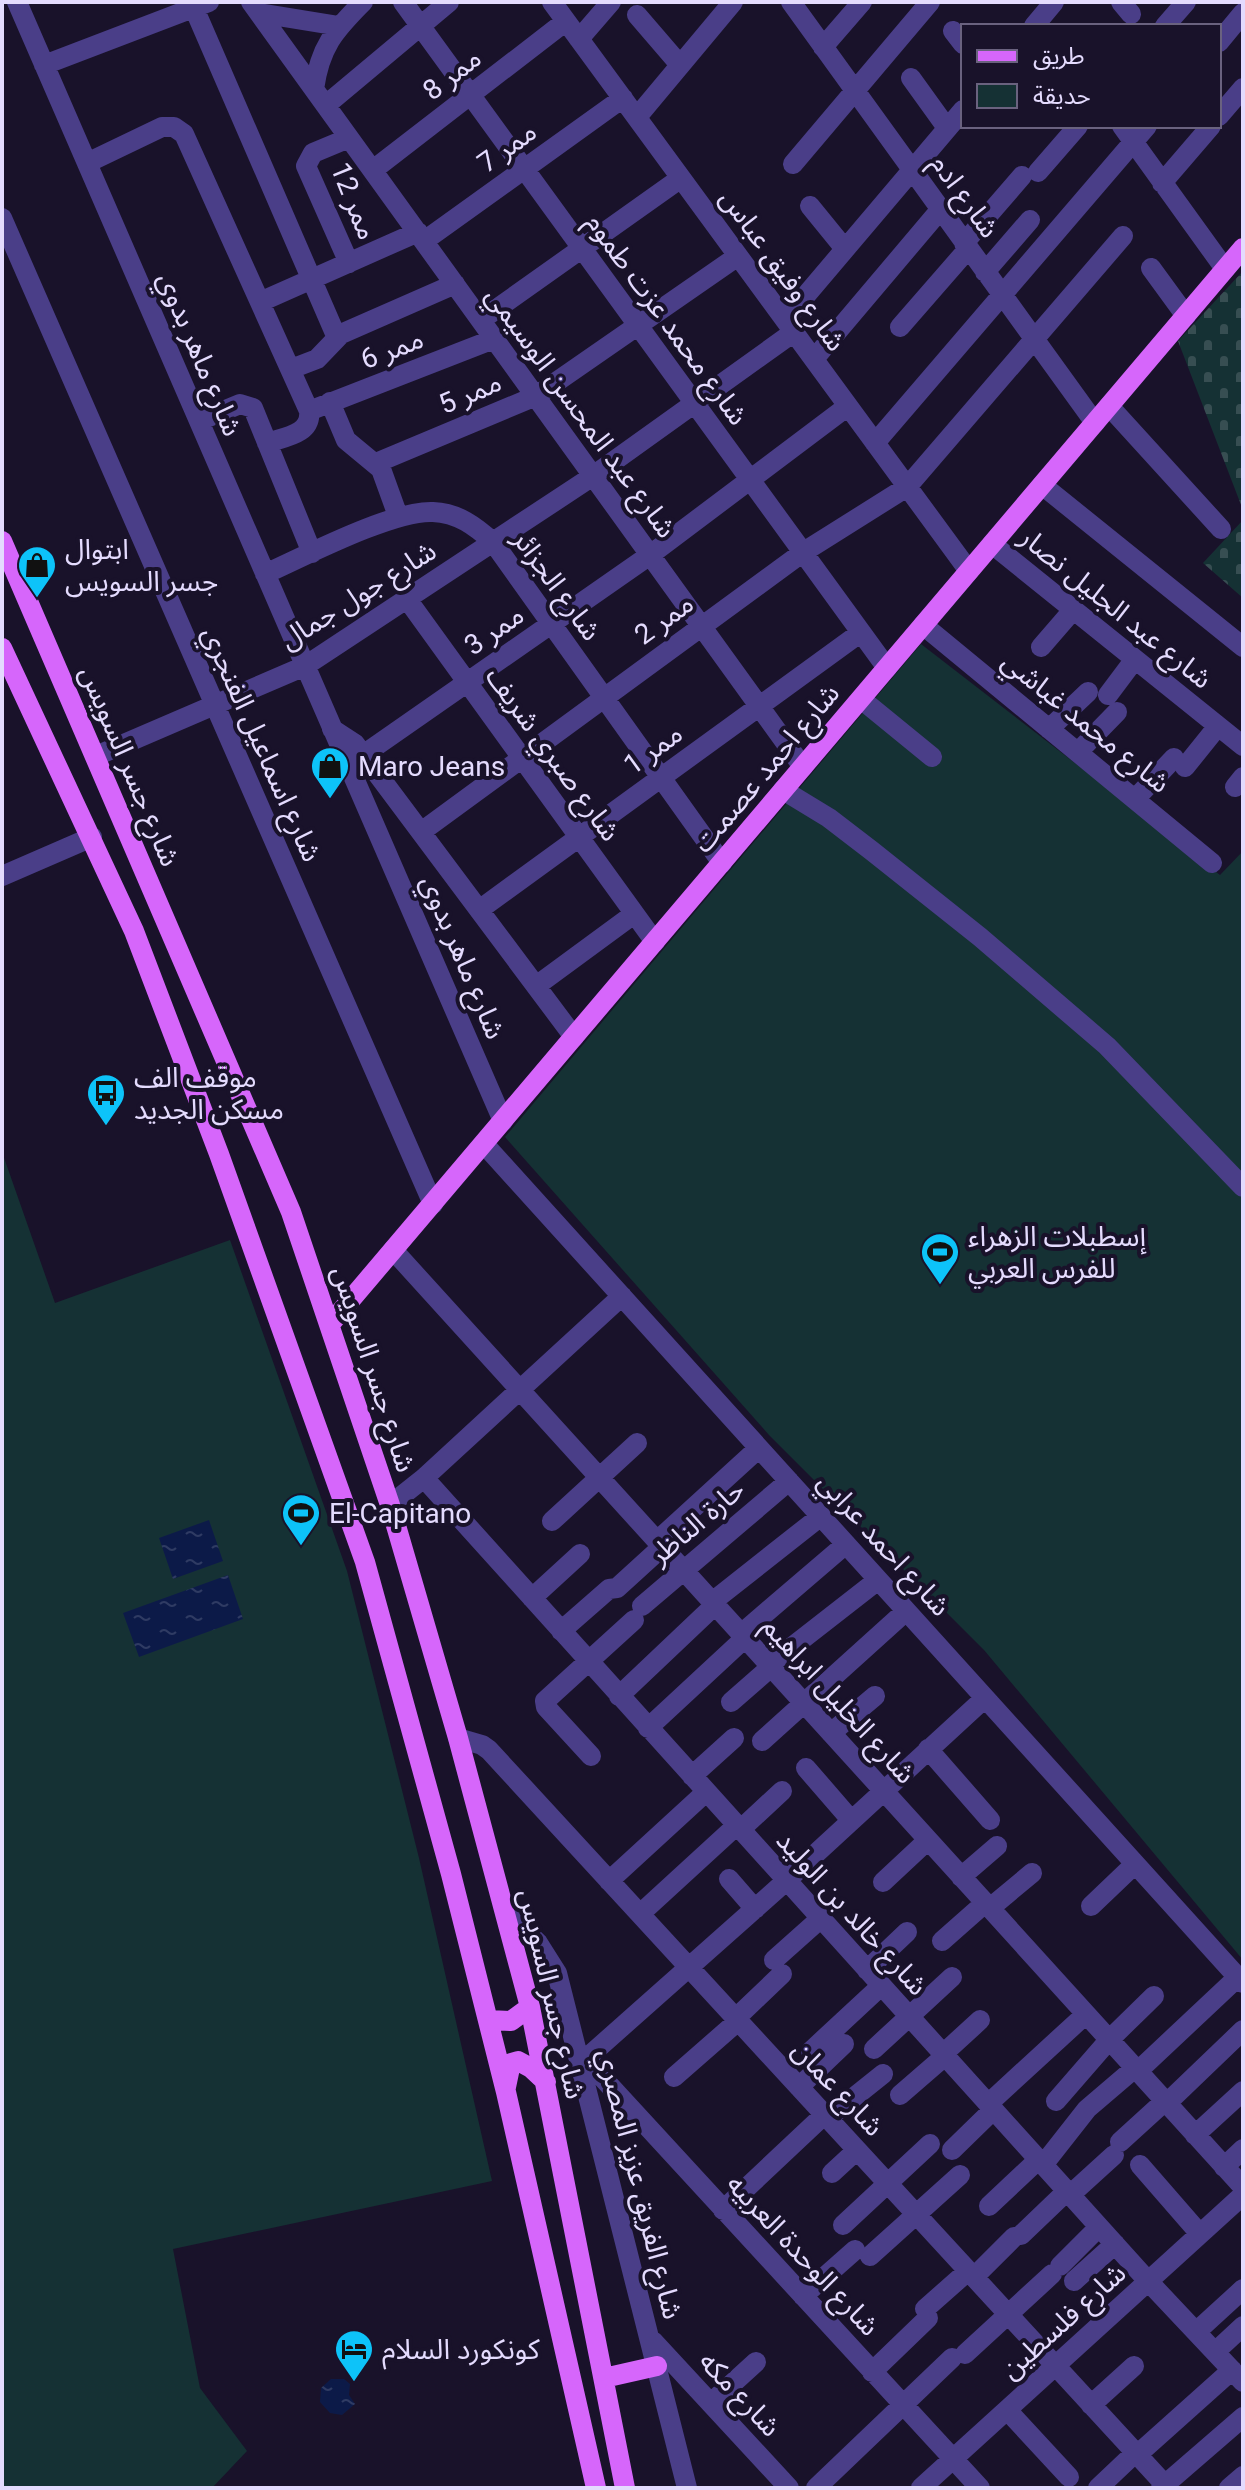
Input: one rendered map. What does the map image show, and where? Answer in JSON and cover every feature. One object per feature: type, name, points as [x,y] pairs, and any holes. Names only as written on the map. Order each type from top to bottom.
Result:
[{"type":"main road","name":"شارع احمد عصمت","points":[[331,1323],[1243,248]]},
{"type":"main road","name":"شارع جسر السويس","points":[[2,541],[291,1212],[390,1505],[458,1738],[530,2007],[625,2488]]},
{"type":"main road","points":[[2,648],[134,931],[213,1139],[365,1562],[451,1874],[506,2092],[596,2488]]},
{"type":"main road","points":[[488,2020],[511,2021],[530,2007]]},
{"type":"main road","points":[[506,2092],[508,2071],[511,2063],[516,2061],[527,2065],[546,2082]]},
{"type":"main road","points":[[604,2378],[657,2366]]},
{"type":"street","name":"شارع ماهر بدوي","points":[[17,2],[503,1121]]},
{"type":"street","points":[[320,97],[321,55],[339,26],[363,2]]},
{"type":"street","name":"شارع محمد عزت طموم","points":[[403,2],[887,668]]},
{"type":"street","points":[[320,97],[449,2]]},
{"type":"street","name":"شارع وفيق عباس","points":[[552,2],[969,571]]},
{"type":"street","points":[[579,39],[611,2]]},
{"type":"street","points":[[637,117],[733,2]]},
{"type":"street","points":[[823,47],[862,2]]},
{"type":"street","points":[[793,164],[930,2]]},
{"type":"street","points":[[1167,24],[1186,2]]},
{"type":"street","name":"شارع ادم","points":[[792,3],[1095,423]]},
{"type":"street","points":[[44,65],[201,5],[337,338]]},
{"type":"street","name":"شارع عبد المحسن الوسيمي","points":[[255,8],[339,26]]},
{"type":"street","name":"شارع عبد المحسن الوسيمي","points":[[255,8],[803,767]]},
{"type":"street","points":[[1221,40],[1243,13]]},
{"type":"street","points":[[637,15],[680,65]]},
{"type":"street","name":"ممر 8","points":[[373,170],[566,21]]},
{"type":"street","points":[[911,78],[947,128]]},
{"type":"street","points":[[1221,114],[1243,88]]},
{"type":"street","name":"ممر 7","points":[[260,302],[349,263],[421,237],[623,98]]},
{"type":"street","name":"شارع جول جمال","points":[[96,756],[305,666],[593,476],[694,403],[789,326],[845,249],[961,112]]},
{"type":"street","points":[[87,163],[162,127],[184,134],[309,411],[310,421],[304,429],[267,443]]},
{"type":"street","points":[[900,327],[966,246],[1076,128]]},
{"type":"street","points":[[1162,183],[1209,128]]},
{"type":"street","points":[[875,443],[1003,297],[1128,134],[1225,269]]},
{"type":"street","name":"ممر 12","points":[[349,138],[313,153],[306,166],[349,263]]},
{"type":"street","points":[[481,320],[681,178]]},
{"type":"street","points":[[810,206],[845,249]]},
{"type":"street","points":[[814,359],[940,210]]},
{"type":"street","name":"شارع اسماعيل الفنجري","points":[[2,218],[433,1204]]},
{"type":"street","points":[[985,272],[1030,220]]},
{"type":"street","name":"ممر 2","points":[[421,832],[802,553],[907,487],[1123,236]]},
{"type":"street","name":"ممر 5","points":[[376,463],[536,396],[738,256]]},
{"type":"street","points":[[1151,268],[1186,316]]},
{"type":"street","points":[[291,369],[317,359],[337,338],[455,284]]},
{"type":"street","name":"ممر 6","points":[[309,411],[494,339]]},
{"type":"street","points":[[330,402],[346,440],[381,469],[398,516]]},
{"type":"street","points":[[199,421],[240,404],[253,408],[312,553]]},
{"type":"street","name":"ممر 3","points":[[363,755],[650,555],[848,406]]},
{"type":"street","points":[[1109,406],[1221,529]]},
{"type":"street","points":[[1042,485],[1243,647]]},
{"type":"street","name":"شارع الجزائر","points":[[265,574],[398,516],[433,512],[454,516],[474,525],[493,542],[722,863]]},
{"type":"street","name":"شارع عبد الجليل نصار","points":[[992,544],[1243,746]]},
{"type":"street","name":"شارع صبري شريف","points":[[407,599],[655,942]]},
{"type":"street","points":[[1041,647],[1073,610]]},
{"type":"street","name":"شارع محمد غباشي","points":[[923,625],[1212,863]]},
{"type":"street","name":"ممر 1","points":[[479,910],[860,633]]},
{"type":"street","points":[[1078,752],[1104,700],[1135,659]]},
{"type":"street","points":[[861,699],[932,757]]},
{"type":"street","points":[[1049,729],[1104,700]]},
{"type":"street","points":[[1135,799],[1218,726]]},
{"type":"street","name":"شارع ماهر بدوي","points":[[332,729],[345,735],[363,755],[574,1037]]},
{"type":"street","points":[[783,790],[829,818],[872,851],[980,937],[1107,1046],[1243,1187]]},
{"type":"street","points":[[2,876],[92,837]]},
{"type":"street","points":[[536,986],[634,914]]},
{"type":"street","name":"شارع احمد عرابي","points":[[484,1144],[1240,1980]]},
{"type":"street","name":"شارع الخليل ابراهيم","points":[[393,1250],[1243,2187]]},
{"type":"street","points":[[390,1505],[424,1478],[622,1296]]},
{"type":"street","points":[[552,1521],[637,1443]]},
{"type":"street","points":[[561,1631],[609,1589],[617,1588],[759,1448]]},
{"type":"street","name":"شارع خالد بن الوليد","points":[[424,1478],[1068,2193],[1239,2376]]},
{"type":"street","name":"حارة الناظر","points":[[591,1756],[544,1704],[545,1701],[684,1571],[789,1481]]},
{"type":"street","points":[[619,1696],[714,1604],[821,1516]]},
{"type":"street","points":[[648,1728],[743,1636],[846,1544]]},
{"type":"street","points":[[532,1598],[580,1554]]},
{"type":"street","points":[[731,1702],[770,1666],[878,1580]]},
{"type":"street","points":[[762,1741],[906,1611]]},
{"type":"street","points":[[831,1733],[875,1696]]},
{"type":"street","points":[[581,2066],[985,1698]]},
{"type":"street","name":"شارع عمان","points":[[458,1738],[489,1750],[1164,2487]]},
{"type":"street","points":[[692,1776],[734,1738]]},
{"type":"street","points":[[928,1749],[990,1820]]},
{"type":"street","points":[[806,1768],[851,1820]]},
{"type":"street","points":[[640,1914],[782,1791]]},
{"type":"street","points":[[609,1881],[706,1792]]},
{"type":"street","points":[[883,1882],[928,1840]]},
{"type":"street","points":[[961,1877],[997,1846]]},
{"type":"street","points":[[1091,1906],[1135,1864]]},
{"type":"street","points":[[942,1941],[1032,1873]]},
{"type":"street","points":[[729,1879],[755,1909]]},
{"type":"street","name":"شارع الفريق عزيز المصري","points":[[505,1911],[538,1943],[557,1973],[687,2488]]},
{"type":"street","points":[[674,2077],[737,2019],[820,1919]]},
{"type":"street","points":[[867,1970],[907,1932]]},
{"type":"street","points":[[874,2049],[952,1977]]},
{"type":"street","points":[[989,2206],[1041,2162],[1087,2109],[1240,1980]]},
{"type":"street","points":[[811,2051],[881,1986]]},
{"type":"street","points":[[1056,2101],[1109,2040],[1154,1996]]},
{"type":"street","points":[[952,2150],[990,2107],[1086,2014]]},
{"type":"street","points":[[900,2095],[980,2020]]},
{"type":"street","points":[[872,2372],[926,2313],[1068,2193],[1243,2030]]},
{"type":"street","points":[[799,2087],[844,2044]]},
{"type":"street","name":"شارع الوحدة العربيه","points":[[581,2066],[600,2075],[980,2488]]},
{"type":"street","points":[[723,2210],[826,2116],[883,2074]]},
{"type":"street","points":[[1195,2135],[1243,2091]]},
{"type":"street","points":[[843,2225],[930,2144]]},
{"type":"street","points":[[1224,2167],[1243,2149]]},
{"type":"street","points":[[832,2173],[857,2150]]},
{"type":"street","points":[[1140,2165],[1200,2234]]},
{"type":"street","points":[[803,2296],[917,2215],[960,2175]]},
{"type":"street","name":"شارع فلسطين","points":[[921,2488],[1243,2195]]},
{"type":"street","points":[[1062,2274],[1099,2227]]},
{"type":"street","points":[[816,2488],[903,2405],[1008,2314],[1062,2274],[1115,2244]]},
{"type":"street","points":[[1196,2332],[1243,2289]]},
{"type":"street","points":[[1215,2352],[1243,2326]]},
{"type":"street","name":"شارع مكه","points":[[650,2337],[789,2488]]},
{"type":"street","points":[[711,2403],[756,2362]]},
{"type":"street","points":[[1091,2405],[1134,2366]]},
{"type":"street","points":[[1098,2488],[1136,2454],[1239,2376]]},
{"type":"street","points":[[1007,2410],[1069,2477]]},
{"type":"street","points":[[1164,2487],[1243,2417]]},
{"type":"street","points":[[1229,2488],[1242,2476]]},
{"type":"green space","points":[[1243,271],[1243,510],[1178,341]]},
{"type":"green space","points":[[1243,520],[1243,598],[1203,563]]},
{"type":"green space","name":"إسطبلات الزهراء للفرس العربي","points":[[921,644],[1220,875],[1243,851],[1243,1960],[984,1650],[769,1435],[505,1137]]},
{"type":"green space","points":[[2,1152],[55,1303],[230,1240],[347,1571],[419,1858],[492,2181],[173,2249],[200,2388],[247,2451],[212,2488],[2,2488]]},
{"type":"water","points":[[209,1520],[223,1561],[173,1579],[159,1538]]},
{"type":"water","points":[[228,1575],[243,1619],[139,1657],[123,1613]]},
{"type":"water","points":[[331,2379],[344,2379],[350,2384],[349,2395],[355,2404],[342,2415],[330,2413],[320,2402],[321,2388]]},
{"type":"place","name":"ابتوال جسر السويس","points":[[37,599]]},
{"type":"place","name":"Maro Jeans","points":[[330,800]]},
{"type":"place","name":"موقف الف مسكن الجديد","points":[[106,1127]]},
{"type":"place","name":"إسطبلات الزهراء للفرس العربي","points":[[940,1286]]},
{"type":"place","name":"El-Capitano","points":[[301,1547]]},
{"type":"place","name":"كونكورد السلام","points":[[354,2383]]}]
